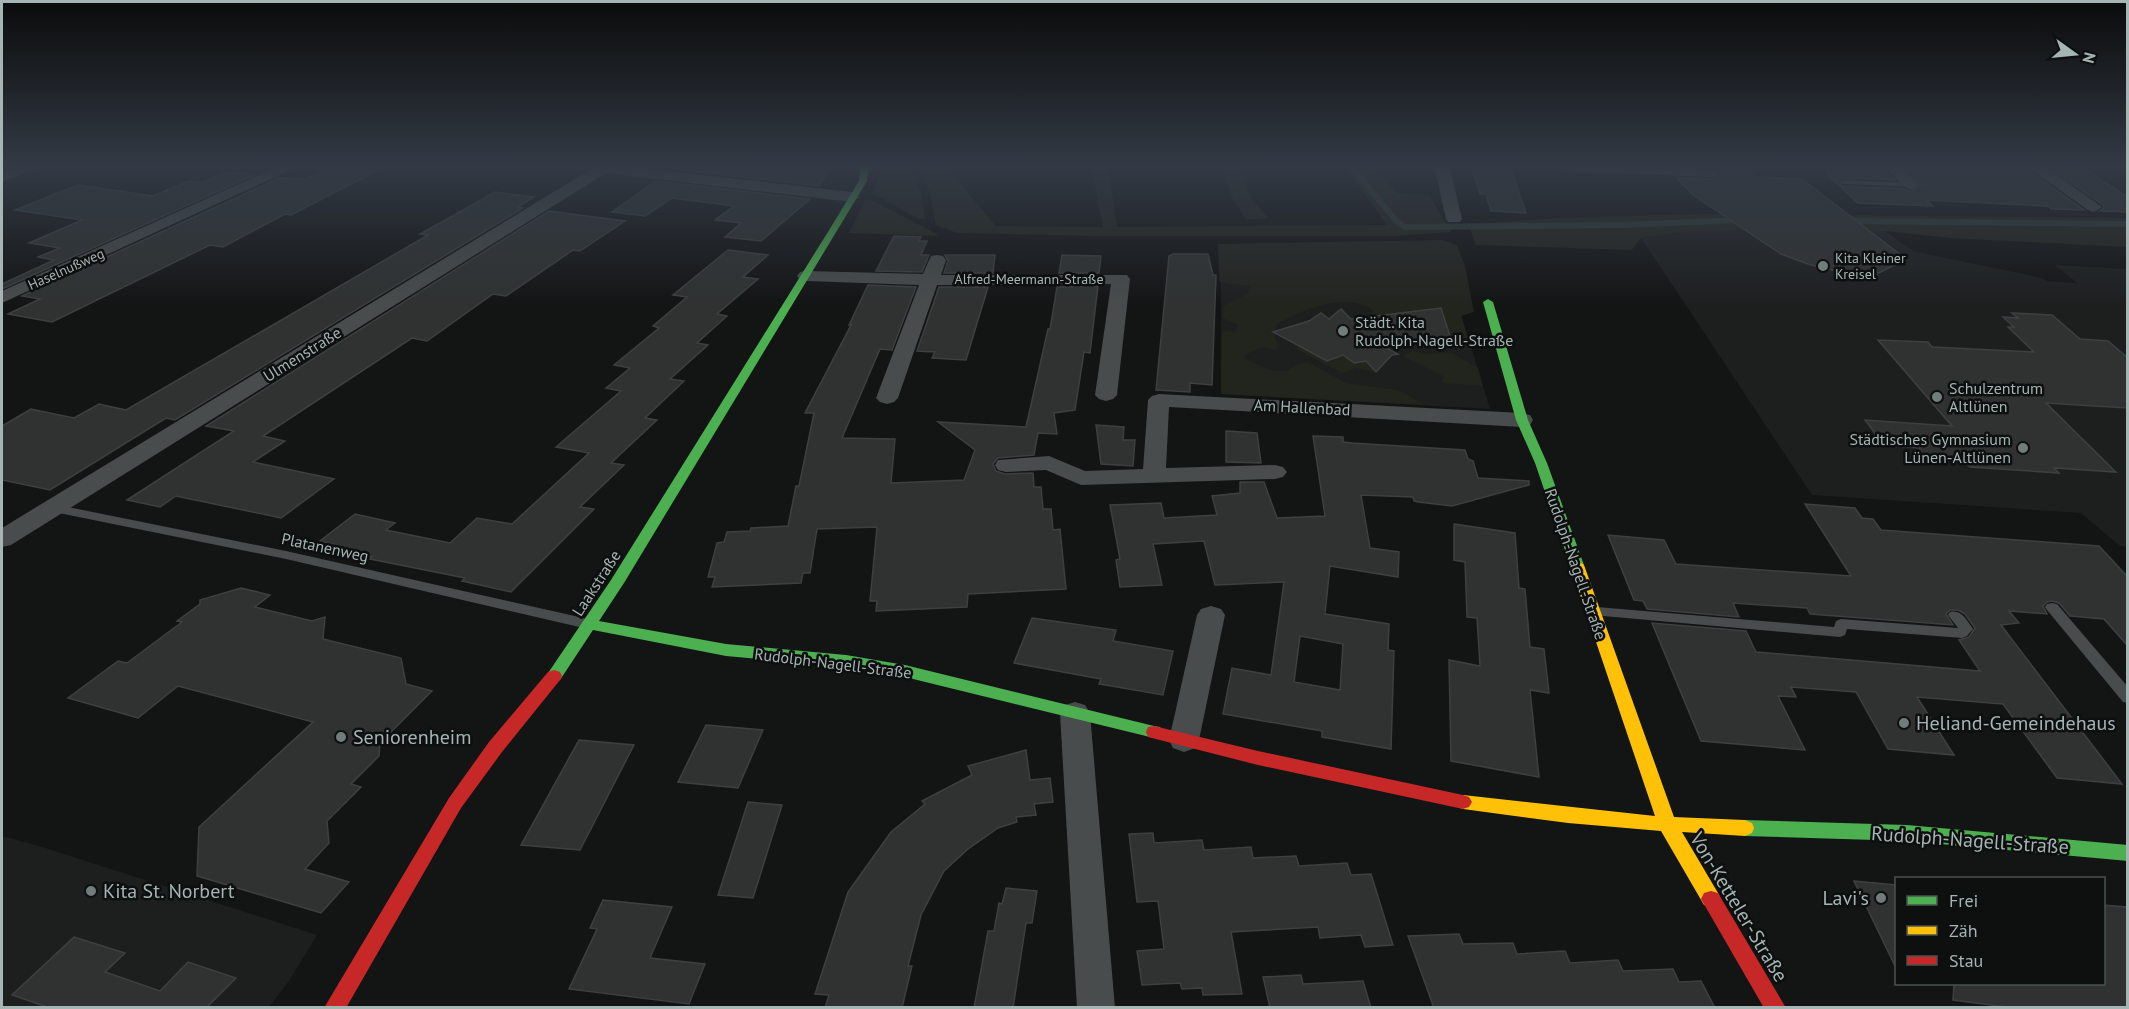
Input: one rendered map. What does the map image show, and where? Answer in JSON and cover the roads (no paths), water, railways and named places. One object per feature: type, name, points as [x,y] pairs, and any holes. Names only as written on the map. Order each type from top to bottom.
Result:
[{"type":"street","name":"Haselnußweg","points":[[2,298],[191,212]]},
{"type":"street","name":"Ulmenstraße","points":[[5,534],[52,508],[532,212]]},
{"type":"street","name":"Laakstraße","points":[[334,1008],[353,981],[443,821],[476,772],[555,674],[589,624],[668,502],[843,212]]},
{"type":"street","points":[[1452,212],[1454,219]]},
{"type":"street","name":"Alfred-Meermann-Straße","points":[[887,398],[937,260]]},
{"type":"street","name":"Alfred-Meermann-Straße","points":[[806,276],[929,280],[1121,279],[1106,395]]},
{"type":"street","name":"Rudolph-Nagell-Straße","points":[[1488,302],[1521,420],[1541,464],[1668,826]]},
{"type":"street","name":"Am Hallenbad","points":[[1154,476],[1159,400],[1521,420]]},
{"type":"street","points":[[1006,465],[1049,463],[1081,478],[1275,472]]},
{"type":"street","points":[[1184,740],[1212,615]]},
{"type":"street","name":"Rudolph-Nagell-Straße","points":[[589,624],[726,650],[846,662],[905,671],[1184,740],[1454,801],[1579,818],[1668,826],[1907,833],[2127,853]]},
{"type":"street","points":[[1075,713],[1096,1008]]},
{"type":"street","name":"Von-Ketteler-Straße","points":[[1668,826],[1776,1008]]},
{"type":"lane","name":"Platanenweg","points":[[52,508],[286,555],[589,624]]},
{"type":"lane","points":[[2052,607],[2127,698]]},
{"type":"lane","points":[[1592,612],[1840,632],[1841,624],[1962,633],[1966,629],[1955,615]]},
{"type":"waterway","points":[[1389,212],[1398,223],[1405,227],[1624,225],[1741,220]]},
{"type":"waterway","points":[[1845,221],[2128,224]]},
{"type":"place","name":"Kita Kleiner Kreisel","points":[[1823,266]]},
{"type":"place","name":"Städt. Kita Rudolph-Nagell-Straße","points":[[1343,331]]},
{"type":"place","name":"Schulzentrum Altlünen","points":[[1937,397]]},
{"type":"place","name":"Städtisches Gymnasium Lünen-Altlünen","points":[[2023,448]]},
{"type":"place","name":"Heliand-Gemeindehaus","points":[[1904,723]]},
{"type":"place","name":"Seniorenheim","points":[[341,737]]},
{"type":"place","name":"Kita St. Norbert","points":[[91,891]]},
{"type":"place","name":"Lavi's","points":[[1881,898]]}]
